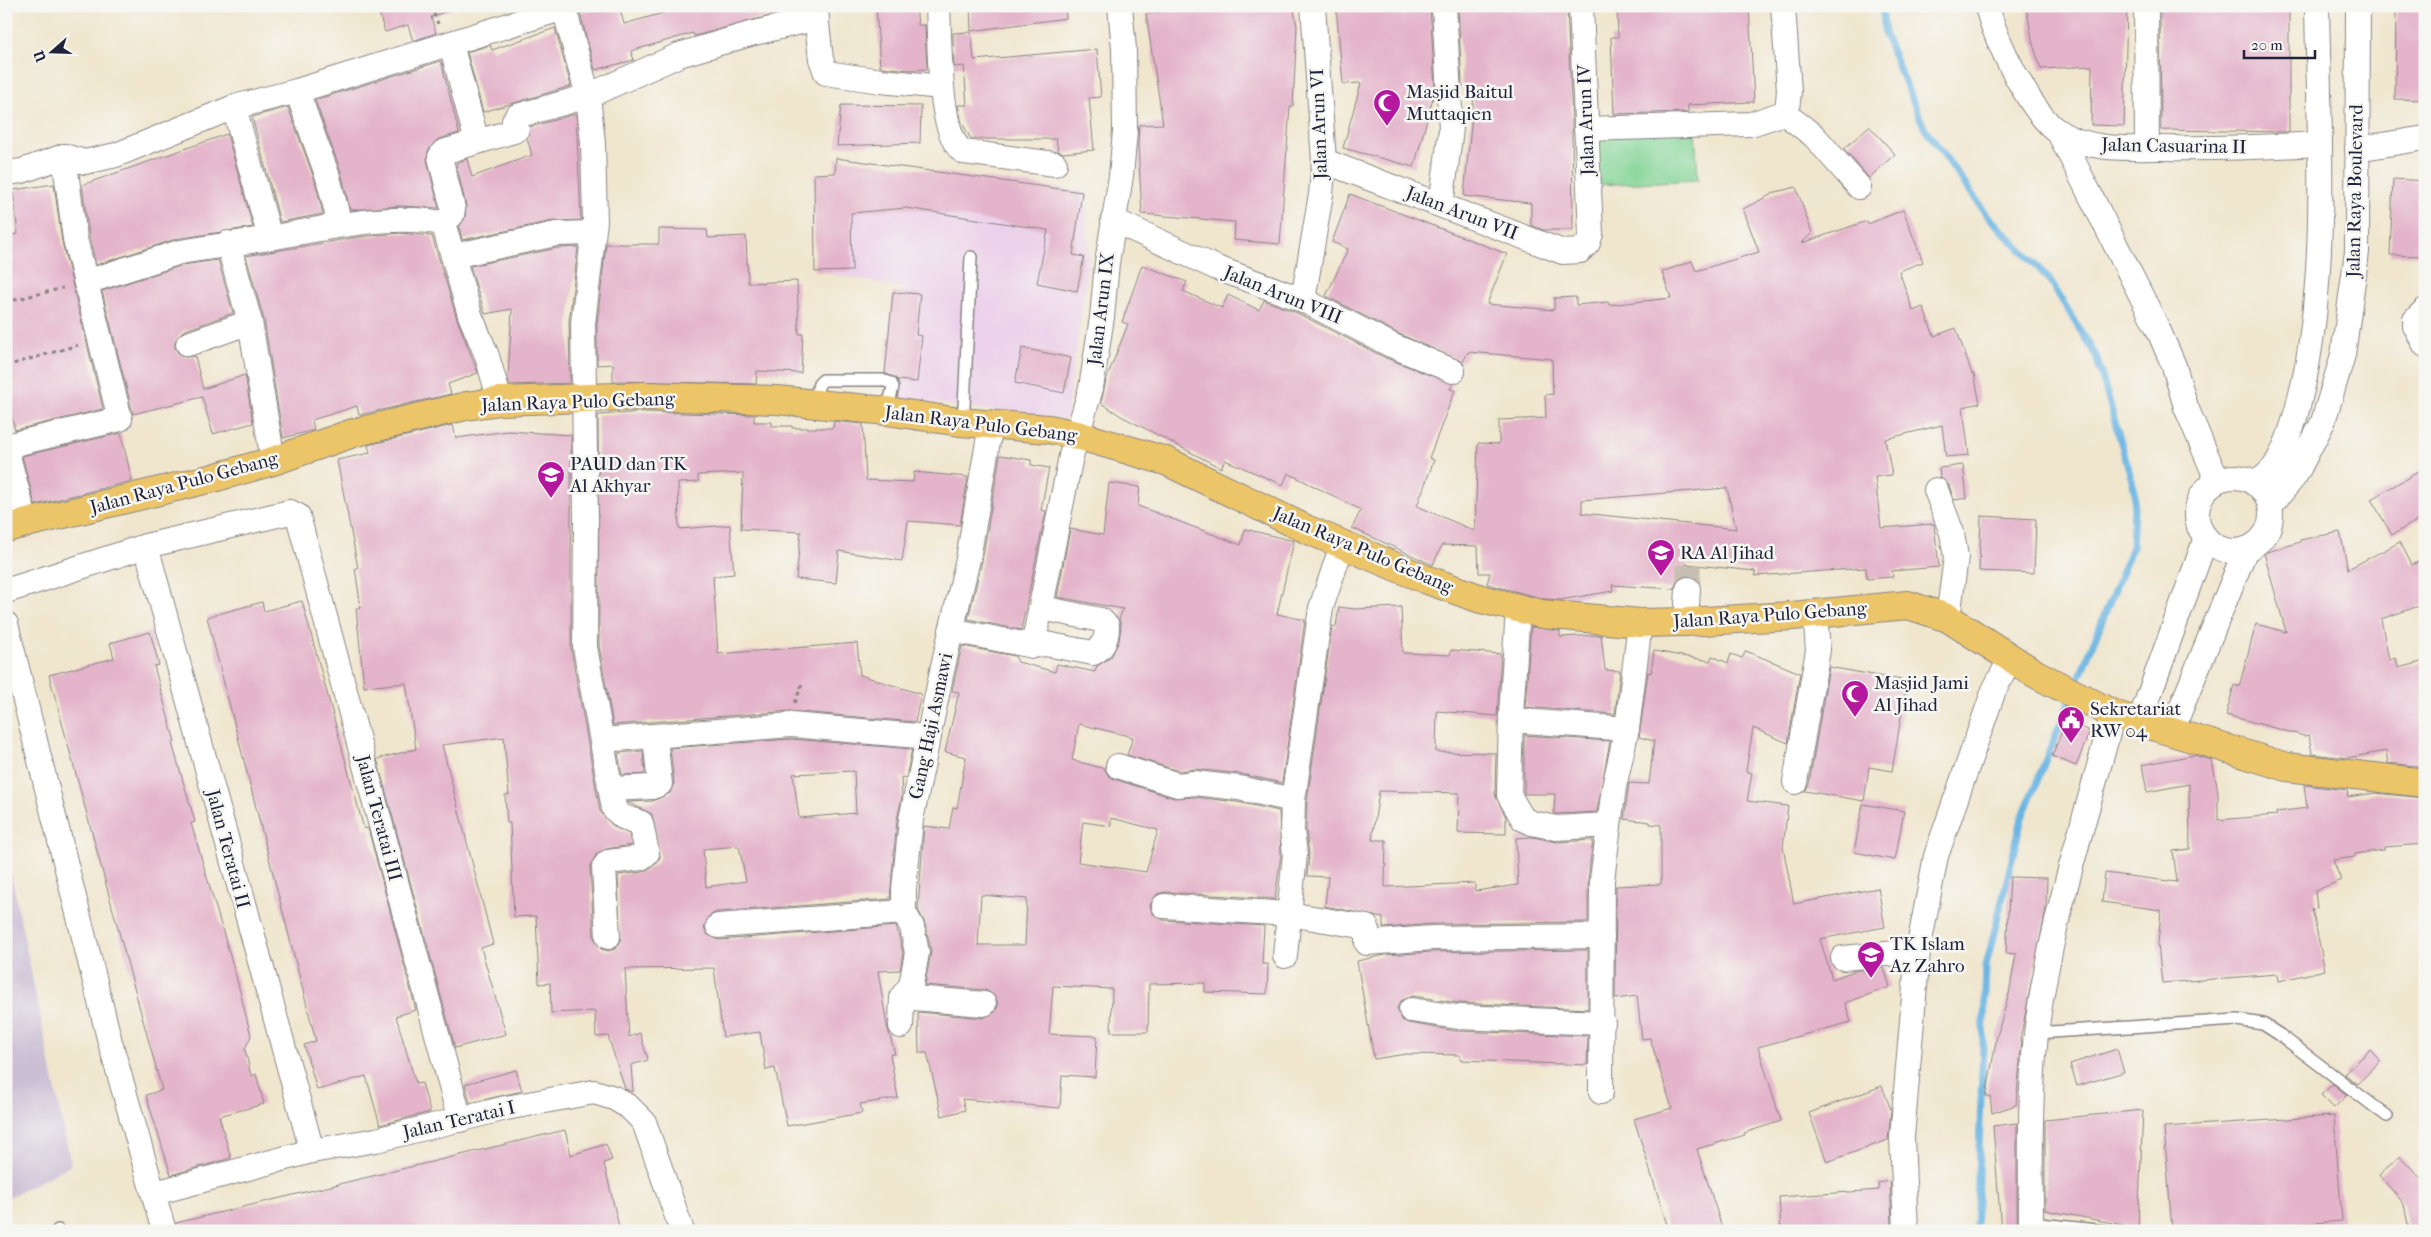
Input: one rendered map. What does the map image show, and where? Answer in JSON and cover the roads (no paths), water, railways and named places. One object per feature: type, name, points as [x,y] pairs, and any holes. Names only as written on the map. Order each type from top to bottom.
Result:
[{"type":"main road","name":"Jalan Raya Pulo Gebang","points":[[16,526],[274,461],[354,433],[404,419],[500,401],[644,396],[814,404],[887,411],[960,422],[1049,430],[1077,435],[1166,461],[1342,545],[1425,580],[1481,599],[1559,617],[1640,623],[1686,622],[1815,614],[1908,604],[1948,618],[2010,658],[2103,710],[2139,723],[2287,767],[2425,782]]},
{"type":"street","points":[[938,6],[945,112],[953,140],[958,149],[964,152],[1056,164]]},
{"type":"street","name":"Jalan Arun IX","points":[[1033,646],[1077,435],[1092,388],[1113,220],[1121,176],[1125,130],[1124,49],[1120,6]]},
{"type":"street","name":"Jalan Arun VI","points":[[1303,300],[1322,194],[1324,161],[1313,6]]},
{"type":"street","points":[[1441,206],[1450,129],[1444,6]]},
{"type":"street","name":"Jalan Arun IV","points":[[1581,6],[1591,234]]},
{"type":"street","points":[[1586,129],[1751,124],[1784,113],[1787,110],[1789,91],[1783,6]]},
{"type":"street","name":"Jalan Casuarina II","points":[[1987,6],[1992,26],[2008,62],[2036,108],[2058,131],[2076,141],[2105,147],[2218,149],[2319,144]]},
{"type":"street","points":[[2146,6],[2147,148]]},
{"type":"street","name":"Jalan Raya Boulevard","points":[[2255,484],[2274,468],[2287,442],[2301,396],[2311,342],[2318,280],[2317,6]]},
{"type":"street","name":"Jalan Raya Boulevard","points":[[2270,506],[2295,476],[2323,422],[2343,355],[2357,252],[2358,6]]},
{"type":"street","points":[[6,173],[22,171],[64,156],[85,162],[116,155],[234,106],[297,91],[564,8],[588,96],[594,173],[593,233],[584,314],[585,646],[612,789],[614,809],[618,814],[641,824],[647,853],[641,858],[608,862],[604,867],[608,937]]},
{"type":"street","points":[[443,223],[452,215],[452,209],[441,154],[514,131],[517,129],[514,121],[517,116],[588,96],[679,55],[816,12],[821,60],[826,73],[942,87]]},
{"type":"street","points":[[452,44],[477,142]]},
{"type":"street","points":[[297,91],[328,177],[340,225]]},
{"type":"street","points":[[234,106],[270,238]]},
{"type":"street","points":[[1784,113],[1814,136],[1859,187]]},
{"type":"street","points":[[2058,131],[2158,329],[2174,366],[2186,407],[2218,480]]},
{"type":"street","points":[[2357,149],[2425,138]]},
{"type":"street","points":[[16,526],[6,448],[120,419],[75,239],[64,156]]},
{"type":"street","name":"Jalan Arun VII","points":[[1324,161],[1562,252],[1580,251],[1588,242],[1591,234]]},
{"type":"street","points":[[86,282],[180,252],[228,243],[270,238],[340,225],[413,218],[443,223]]},
{"type":"street","name":"Jalan Arun VIII","points":[[1113,220],[1217,268],[1303,300],[1391,345],[1453,371]]},
{"type":"street","points":[[443,223],[470,315],[487,356],[500,401]]},
{"type":"street","points":[[453,256],[556,234],[593,233]]},
{"type":"street","points":[[228,243],[250,322],[274,461]]},
{"type":"street","points":[[2425,310],[2415,320],[2425,345]]},
{"type":"street","points":[[188,344],[250,322]]},
{"type":"street","name":"Gang Haji Asmawi","points":[[901,1026],[902,997],[911,985],[917,953],[912,927],[904,912],[904,889],[912,820],[951,630],[968,560],[991,424]]},
{"type":"street","points":[[2230,477],[2244,478],[2255,484],[2264,494],[2270,506],[2271,514],[2266,531],[2259,541],[2246,549],[2232,551],[2218,547],[2206,538],[2199,527],[2197,513],[2199,500],[2207,489],[2218,480],[2230,477]]},
{"type":"street","points":[[1936,490],[1952,533],[1956,557],[1948,618]]},
{"type":"street","name":"Jalan Teratai III","points":[[146,546],[290,512],[298,516],[460,1120]]},
{"type":"street","points":[[2139,723],[2206,538]]},
{"type":"street","points":[[1285,956],[1295,854],[1292,831],[1293,800],[1321,608],[1342,545]]},
{"type":"street","points":[[6,592],[146,546]]},
{"type":"street","name":"Jalan Teratai II","points":[[146,546],[312,1151]]},
{"type":"street","points":[[2173,733],[2178,713],[2246,549]]},
{"type":"street","points":[[1686,622],[1688,589]]},
{"type":"street","points":[[951,630],[1033,646],[1046,644],[1092,653],[1099,650],[1107,637],[1107,626],[1100,620],[1042,608]]},
{"type":"street","points":[[1518,609],[1511,720],[1509,795],[1523,818],[1556,828],[1609,825]]},
{"type":"street","points":[[1795,782],[1818,650],[1815,614]]},
{"type":"street","points":[[1601,1092],[1603,1024],[1602,880],[1609,825],[1627,729],[1640,623]]},
{"type":"street","points":[[6,624],[43,764],[110,1042],[155,1193],[164,1231]]},
{"type":"street","points":[[1906,1231],[1902,1137],[1918,951],[1936,856],[1994,690],[2010,658]]},
{"type":"street","points":[[2031,1227],[2029,1134],[2036,1033],[2103,710]]},
{"type":"street","points":[[1511,720],[1627,729]]},
{"type":"street","points":[[603,740],[784,725],[929,737]]},
{"type":"street","points":[[612,789],[652,787],[660,784],[655,737]]},
{"type":"street","points":[[1118,766],[1178,785],[1194,783],[1239,788],[1293,800]]},
{"type":"street","points":[[1164,906],[1289,914],[1367,927],[1368,943],[1432,938],[1602,936]]},
{"type":"street","points":[[718,926],[904,912]]},
{"type":"street","points":[[1843,958],[1918,951]]},
{"type":"street","points":[[902,997],[984,1004]]},
{"type":"street","points":[[1412,1010],[1458,1016],[1603,1024]]},
{"type":"street","name":"Jalan Teratai I","points":[[155,1193],[312,1151],[376,1140],[506,1108],[594,1092],[614,1098],[629,1107],[644,1122],[682,1231]]},
{"type":"lane","points":[[960,422],[964,407],[971,257]]},
{"type":"lane","points":[[2036,1033],[2216,1020],[2237,1020],[2263,1024],[2387,1116]]},
{"type":"lane","points":[[2031,1227],[2105,1231]]},
{"type":"waterway","points":[[1882,6],[1885,35],[1924,127],[1987,215],[2049,279],[2096,356],[2135,491],[2132,547],[2075,688]]},
{"type":"waterway","points":[[1976,1231],[1986,966],[2022,818],[2071,698]]},
{"type":"tunnel","points":[[1688,589],[1689,557]]},
{"type":"place","name":"Masjid Baitul Muttaqien","points":[[1387,127]]},
{"type":"place","name":"PAUD dan TK Al Akhyar","points":[[551,499]]},
{"type":"place","name":"RA Al Jihad","points":[[1661,577]]},
{"type":"place","name":"Masjid Jami Al Jihad","points":[[1855,718]]},
{"type":"place","name":"Sekretariat RW 04","points":[[2071,744]]},
{"type":"place","name":"TK Islam Az Zahro","points":[[1871,979]]}]
